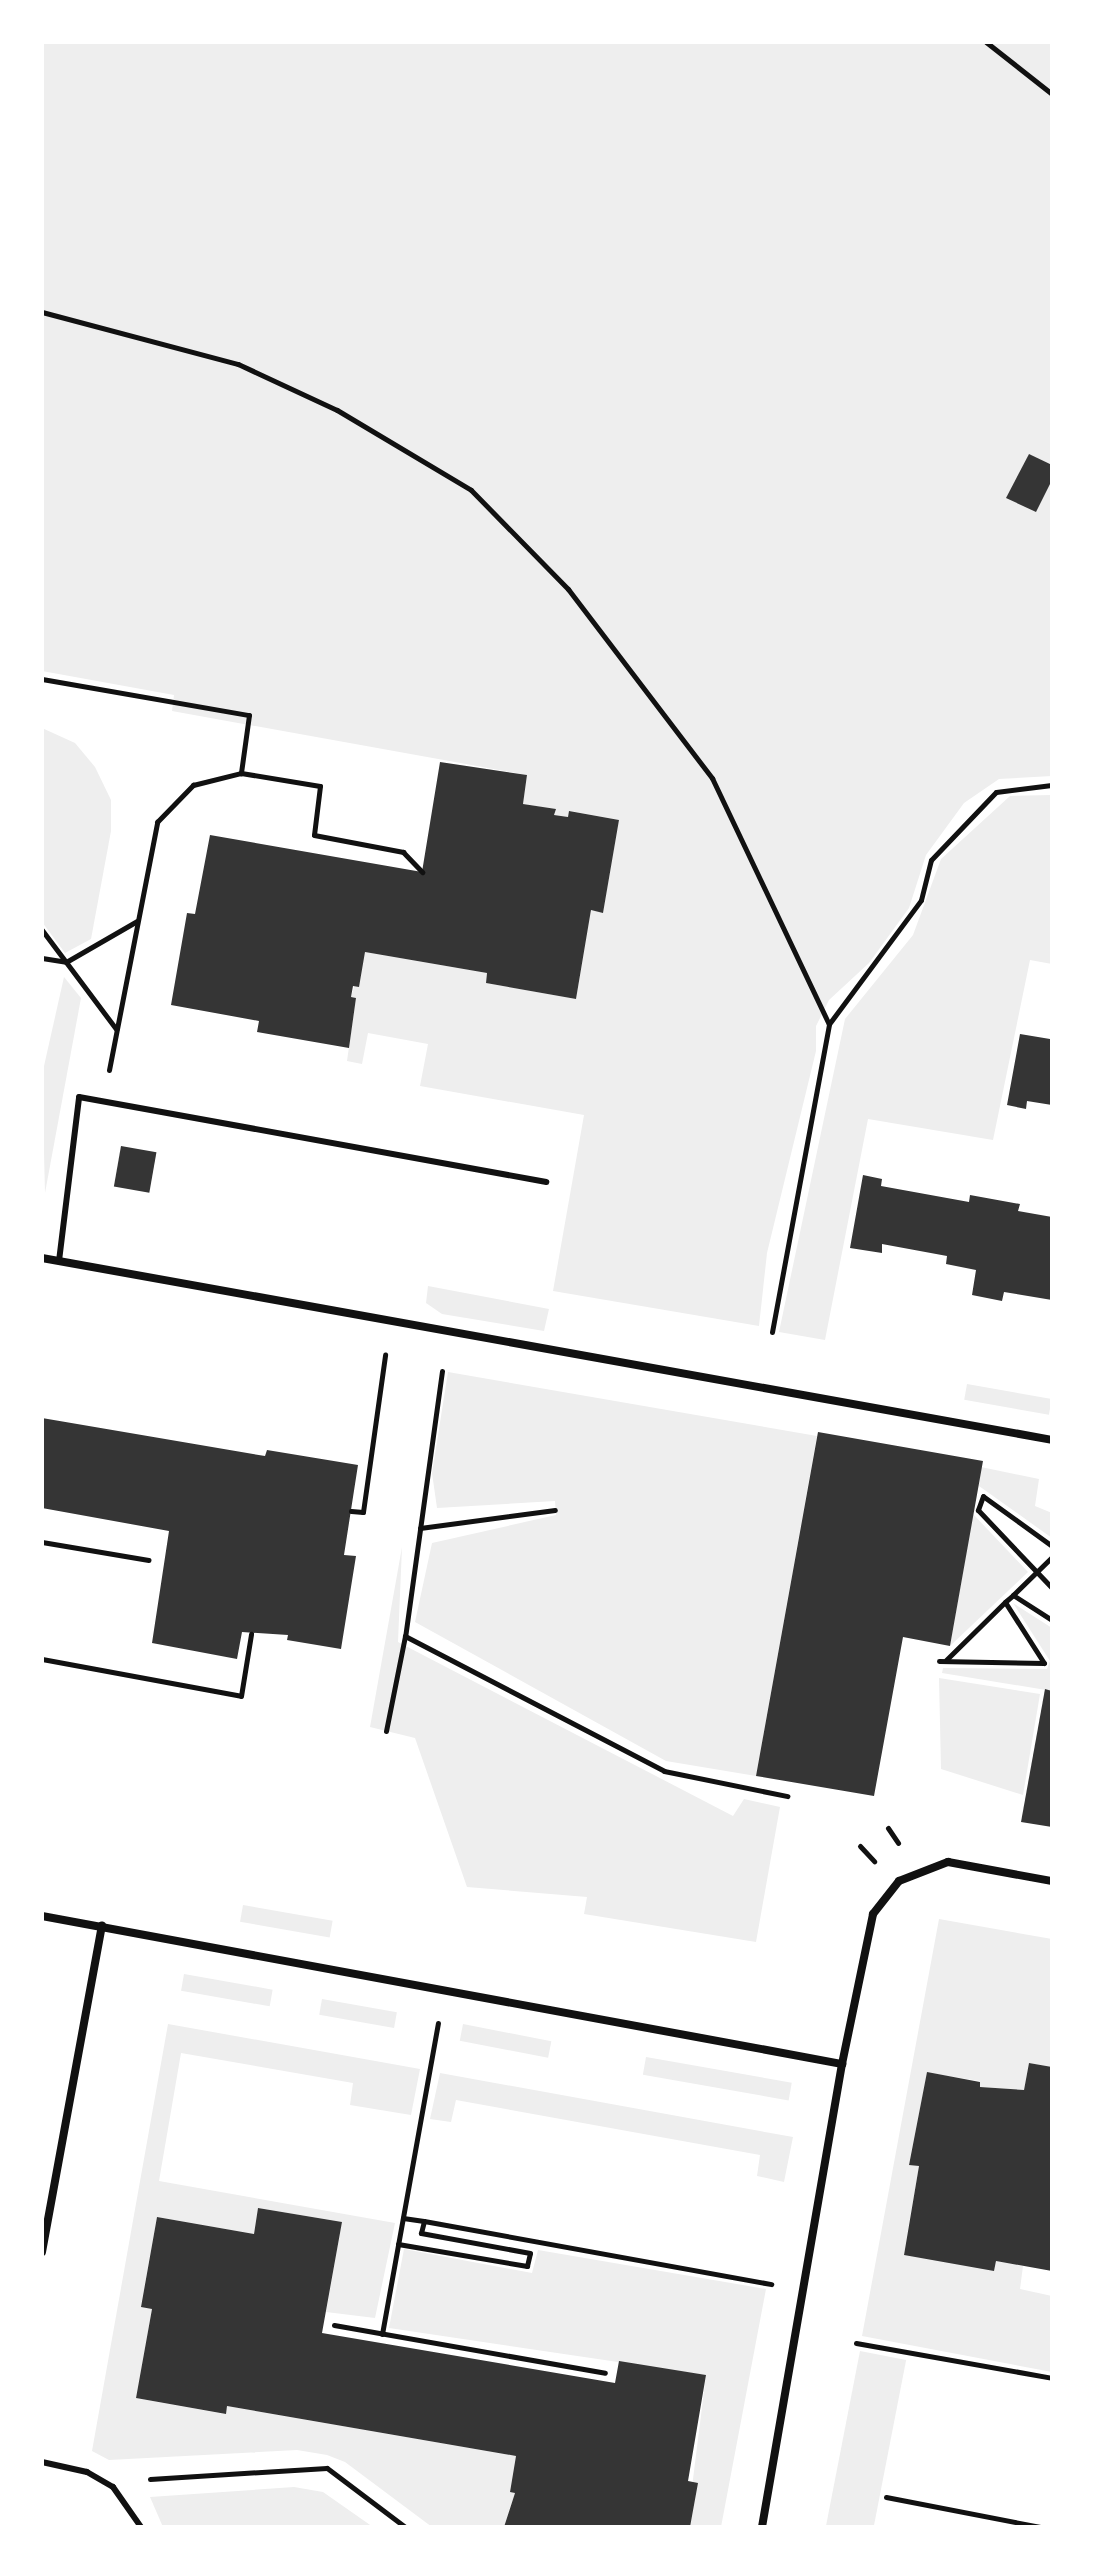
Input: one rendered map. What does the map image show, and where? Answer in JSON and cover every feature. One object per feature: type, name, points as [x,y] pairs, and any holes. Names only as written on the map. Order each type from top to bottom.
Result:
[{"type":"street","points":[[42,1258],[1052,1440]]},
{"type":"street","points":[[762,2527],[842,2064],[873,1914],[899,1881],[948,1862],[1052,1881]]},
{"type":"street","points":[[42,1916],[842,2064]]},
{"type":"street","points":[[42,2252],[102,1925]]},
{"type":"lane","points":[[59,1261],[79,1097],[104,1099],[546,1182]]},
{"type":"lane","points":[[42,2462],[87,2472],[113,2487],[141,2527]]},
{"type":"path","points":[[986,42],[1052,94]]},
{"type":"path","points":[[42,312],[238,364],[337,410],[471,490],[568,589],[712,778],[829,1024]]},
{"type":"path","points":[[42,679],[249,715],[241,773]]},
{"type":"path","points":[[104,1099],[157,822],[193,785],[241,773],[320,786],[314,835],[403,852],[422,872]]},
{"type":"path","points":[[772,1332],[829,1024],[921,900],[931,860],[996,792],[1052,785]]},
{"type":"path","points":[[42,958],[66,962],[138,920]]},
{"type":"path","points":[[42,930],[117,1030]]},
{"type":"path","points":[[351,1511],[363,1512],[386,1350]]},
{"type":"path","points":[[386,1731],[405,1636],[442,1371]]},
{"type":"path","points":[[1052,1546],[983,1496],[978,1510],[1052,1588]]},
{"type":"path","points":[[420,1528],[555,1510]]},
{"type":"path","points":[[42,1542],[148,1560]]},
{"type":"path","points":[[1005,1602],[1044,1663],[942,1661],[1052,1557]]},
{"type":"path","points":[[1013,1595],[1052,1620]]},
{"type":"path","points":[[42,1659],[241,1696],[251,1634]]},
{"type":"path","points":[[405,1636],[664,1771],[787,1796]]},
{"type":"path","points":[[888,1828],[899,1844]]},
{"type":"path","points":[[860,1846],[874,1861]]},
{"type":"path","points":[[382,2334],[440,2015]]},
{"type":"path","points":[[403,2218],[774,2284]]},
{"type":"path","points":[[398,2244],[527,2266],[530,2253],[421,2233],[424,2221]]},
{"type":"path","points":[[334,2325],[605,2373]]},
{"type":"path","points":[[856,2343],[1052,2378]]},
{"type":"path","points":[[139,2480],[327,2468],[405,2527]]},
{"type":"path","points":[[886,2497],[1040,2527]]},
{"type":"shaded area","points":[[42,42],[1052,42],[1052,776],[999,779],[964,803],[926,855],[909,908],[869,963],[829,1000],[816,1026],[816,1051],[767,1253],[759,1326],[553,1291],[584,1115],[420,1086],[428,1044],[368,1033],[362,1064],[347,1061],[356,998],[351,997],[365,952],[487,973],[486,983],[576,999],[591,910],[603,912],[619,820],[570,811],[568,817],[554,815],[555,809],[523,804],[527,775],[172,711],[174,695],[42,671]]},
{"type":"shaded area","points":[[42,728],[75,743],[95,767],[111,800],[111,831],[91,939],[65,953],[42,922]]},
{"type":"shaded area","points":[[1052,795],[1052,964],[1030,960],[993,1140],[868,1119],[825,1340],[779,1332],[845,1019],[913,935],[941,859],[1010,796]]},
{"type":"shaded area","points":[[64,977],[81,998],[45,1193],[42,1075]]},
{"type":"shaded area","points":[[428,1286],[549,1309],[544,1331],[442,1314],[426,1303]]},
{"type":"shaded area","points":[[448,1372],[817,1436],[756,1776],[666,1761],[415,1622],[432,1543],[556,1515],[555,1501],[437,1508],[432,1473]]},
{"type":"shaded area","points":[[967,1384],[1052,1399],[1049,1415],[964,1400]]},
{"type":"shaded area","points":[[981,1467],[1039,1479],[1035,1506],[1052,1513],[1052,1538],[979,1486]]},
{"type":"shaded area","points":[[973,1514],[1028,1572],[950,1646]]},
{"type":"shaded area","points":[[402,1547],[398,1642],[733,1816],[744,1799],[780,1807],[756,1942],[584,1914],[587,1897],[467,1887],[415,1738],[370,1727]]},
{"type":"shaded area","points":[[1013,1603],[1052,1628],[1052,1691],[942,1673],[943,1668],[1047,1669],[1050,1661]]},
{"type":"shaded area","points":[[939,1678],[1040,1694],[1023,1795],[941,1769]]},
{"type":"shaded area","points":[[243,1905],[333,1921],[330,1938],[240,1922]]},
{"type":"shaded area","points":[[939,1919],[1052,1939],[1052,2067],[1029,2063],[1024,2090],[980,2087],[980,2081],[927,2073],[909,2164],[919,2166],[904,2254],[994,2270],[996,2261],[1023,2266],[1020,2289],[1052,2296],[1052,2372],[862,2336]]},
{"type":"shaded area","points":[[184,1974],[273,1990],[270,2006],[181,1991]]},
{"type":"shaded area","points":[[322,1999],[397,2012],[394,2028],[319,2015]]},
{"type":"shaded area","points":[[168,2024],[420,2069],[411,2115],[350,2105],[353,2083],[181,2053],[159,2181],[395,2223],[375,2318],[326,2312],[342,2222],[258,2208],[254,2234],[157,2217],[141,2306],[152,2309],[136,2398],[225,2414],[227,2406],[516,2456],[510,2491],[515,2493],[504,2527],[432,2527],[345,2462],[327,2455],[297,2450],[109,2460],[92,2451]]},
{"type":"shaded area","points":[[463,2024],[551,2041],[548,2058],[460,2041]]},
{"type":"shaded area","points":[[646,2057],[792,2083],[789,2100],[643,2075]]},
{"type":"shaded area","points":[[440,2073],[793,2137],[784,2182],[757,2176],[760,2155],[456,2100],[451,2122],[430,2119]]},
{"type":"shaded area","points":[[404,2249],[532,2273],[538,2250],[766,2289],[721,2527],[687,2527],[706,2375],[389,2328]]},
{"type":"shaded area","points":[[860,2351],[906,2360],[874,2527],[826,2527]]},
{"type":"shaded area","points":[[294,2487],[323,2492],[373,2527],[163,2527],[150,2497]]},
{"type":"building","points":[[1029,454],[1052,465],[1052,480],[1036,512],[1006,498]]},
{"type":"building","points":[[440,762],[527,775],[523,804],[556,809],[554,815],[568,817],[569,811],[619,820],[603,913],[591,910],[576,999],[486,983],[487,973],[365,952],[359,987],[353,986],[351,997],[356,998],[349,1048],[257,1032],[259,1021],[171,1005],[187,913],[195,914],[210,835],[422,872]]},
{"type":"building","points":[[1020,1034],[1050,1039],[1052,1105],[1027,1101],[1026,1109],[1007,1105]]},
{"type":"building","points":[[121,1146],[156,1152],[149,1193],[114,1186]]},
{"type":"building","points":[[863,1175],[882,1179],[881,1186],[969,1202],[970,1195],[1020,1204],[1018,1211],[1052,1217],[1052,1300],[1004,1292],[1002,1301],[972,1295],[976,1270],[946,1264],[947,1256],[882,1244],[882,1253],[850,1248]]},
{"type":"building","points":[[42,1418],[265,1456],[267,1450],[358,1465],[344,1555],[356,1556],[341,1649],[287,1640],[288,1635],[242,1632],[237,1659],[152,1643],[169,1531],[42,1508]]},
{"type":"building","points":[[818,1432],[983,1461],[950,1646],[903,1637],[874,1796],[756,1776]]},
{"type":"building","points":[[1045,1689],[1052,1691],[1052,1827],[1021,1822]]},
{"type":"building","points":[[1029,2063],[1052,2067],[1052,2271],[996,2261],[994,2271],[904,2255],[919,2166],[909,2165],[927,2072],[980,2082],[980,2087],[1024,2090]]},
{"type":"building","points":[[258,2208],[342,2222],[322,2333],[615,2383],[619,2361],[706,2375],[688,2481],[698,2483],[690,2527],[504,2527],[515,2493],[510,2492],[516,2456],[227,2406],[226,2414],[136,2398],[152,2309],[141,2307],[157,2217],[254,2234]]}]
